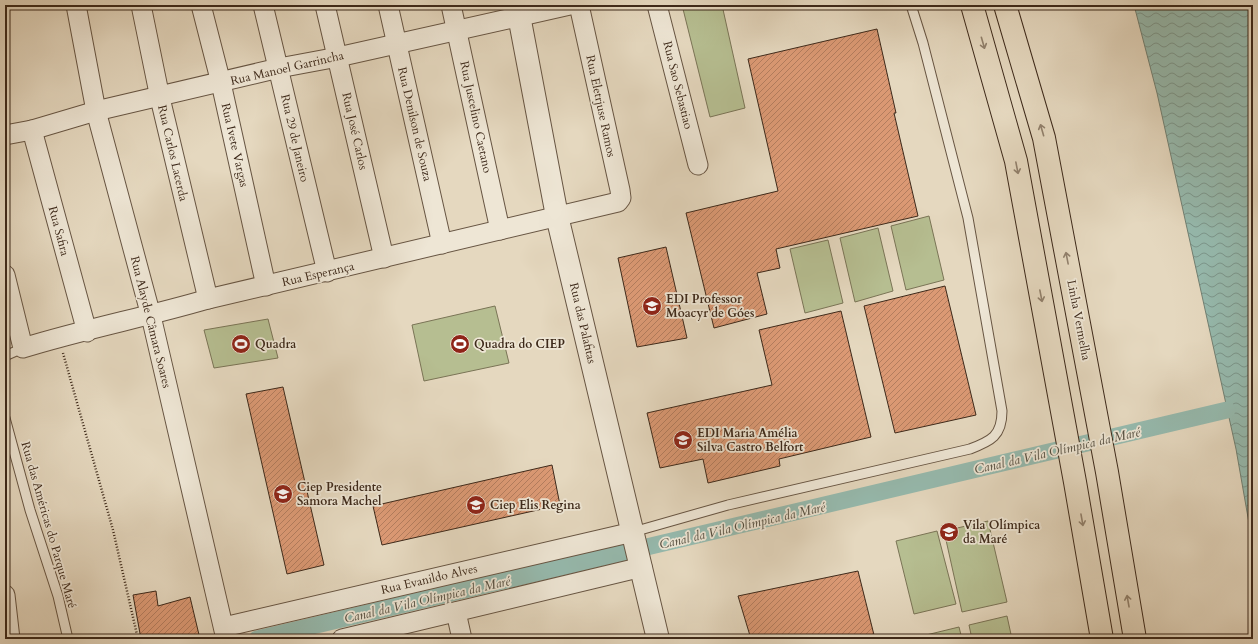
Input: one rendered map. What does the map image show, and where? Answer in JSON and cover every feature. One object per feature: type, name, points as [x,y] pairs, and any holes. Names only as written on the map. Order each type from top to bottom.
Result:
[{"type":"highway","points":[[972,5],[1016,161],[1063,413],[1102,639]]},
{"type":"highway","name":"Linha Vermelha","points":[[1005,5],[1044,138],[1107,472],[1135,639]]},
{"type":"street","name":"Rua Alayde Câmara Soares","points":[[76,5],[96,111],[151,316],[225,633]]},
{"type":"street","name":"Rua Carlos Lacerda","points":[[141,5],[160,98],[208,299]]},
{"type":"street","name":"Rua Ivete Vargas","points":[[201,5],[221,83],[266,286]]},
{"type":"street","name":"Rua 29 de Janeiro","points":[[263,5],[327,272]]},
{"type":"street","name":"Rua José Carlos","points":[[325,5],[384,258]]},
{"type":"street","name":"Rua Denilson de Souza","points":[[388,5],[442,244]]},
{"type":"street","name":"Rua Juscelino Caetano","points":[[451,5],[500,230]]},
{"type":"street","name":"Rua Manoel Garrincha","points":[[5,136],[32,130],[96,111],[160,98],[279,68],[338,57],[457,30],[518,11],[570,5]]},
{"type":"street","name":"Rua Eletrjuse Ramos","points":[[579,5],[620,190],[620,198],[614,203]]},
{"type":"street","name":"Rua Sao Sebastiao","points":[[657,5],[698,165]]},
{"type":"street","name":"Rua das Palafitas","points":[[518,11],[557,216],[658,639]]},
{"type":"street","name":"Rua Safira","points":[[32,130],[87,332]]},
{"type":"street","name":"Rua Esperança","points":[[23,348],[58,337],[87,332],[151,316],[208,299],[614,203]]},
{"type":"street","points":[[5,275],[23,348]]},
{"type":"street","points":[[342,639],[456,612],[637,548]]},
{"type":"street","name":"Rua Evanildo Alves","points":[[225,633],[637,548]]},
{"type":"street","points":[[5,595],[10,639]]},
{"type":"street","points":[[456,612],[462,639]]},
{"type":"lane","points":[[637,548],[728,505],[970,449],[983,444],[995,436],[1001,428],[1002,411],[968,218],[923,43],[911,5]]},
{"type":"lane","points":[[5,356],[23,348]]},
{"type":"lane","name":"Rua das Américas do Parque Maré","points":[[5,418],[30,510],[58,596],[68,639]]},
{"type":"path","points":[[58,337],[113,530],[138,639]]},
{"type":"green space","points":[[682,5],[722,5],[745,108],[710,117]]},
{"type":"green space","points":[[929,216],[944,280],[906,290],[891,226]]},
{"type":"green space","points":[[878,228],[893,291],[855,302],[840,238]]},
{"type":"green space","points":[[828,240],[843,303],[805,313],[790,249]]},
{"type":"green space","name":"Quadra do CIEP","points":[[495,306],[509,363],[424,381],[412,325]]},
{"type":"green space","name":"Quadra","points":[[268,319],[278,358],[214,368],[204,330]]},
{"type":"green space","points":[[988,521],[1007,602],[962,612],[944,531]]},
{"type":"green space","points":[[937,531],[956,604],[914,614],[896,541]]},
{"type":"green space","points":[[1007,616],[1012,639],[972,639],[969,625]]},
{"type":"green space","points":[[959,627],[962,639],[922,639],[922,636]]},
{"type":"water","points":[[1134,5],[1253,5],[1253,546],[1236,449],[1157,93]]},
{"type":"building","points":[[877,29],[896,113],[894,113],[918,216],[776,249],[780,268],[757,273],[767,314],[714,328],[686,213],[778,191],[748,59]]},
{"type":"building","name":"EDI Professor Moacyr de Góes","points":[[666,247],[687,338],[637,347],[618,258]]},
{"type":"building","points":[[945,286],[976,415],[895,433],[864,306]]},
{"type":"building","points":[[841,311],[871,437],[779,459],[780,466],[708,483],[703,459],[660,468],[647,413],[772,385],[759,330]]},
{"type":"building","points":[[283,387],[324,565],[287,574],[246,394]]},
{"type":"building","name":"Ciep Elis Regina","points":[[552,465],[560,505],[382,545],[373,506]]},
{"type":"building","points":[[858,571],[875,639],[751,639],[738,596]]},
{"type":"building","points":[[156,591],[158,606],[190,597],[200,639],[141,639],[133,595]]},
{"type":"waterway","name":"Canal da Vila Olímpica da Maré","points":[[257,639],[1227,410]]},
{"type":"place","name":"EDI Professor Moacyr de Góes","points":[[652,306]]},
{"type":"place","name":"Quadra","points":[[241,344]]},
{"type":"place","name":"Quadra do CIEP","points":[[460,344]]},
{"type":"place","name":"EDI Maria Amélia Silva Castro Belfort","points":[[683,440]]},
{"type":"place","name":"Ciep Presidente Samora Machel","points":[[283,494]]},
{"type":"place","name":"Ciep Elis Regina","points":[[476,505]]},
{"type":"place","name":"Vila Olímpica da Maré","points":[[949,532]]}]
